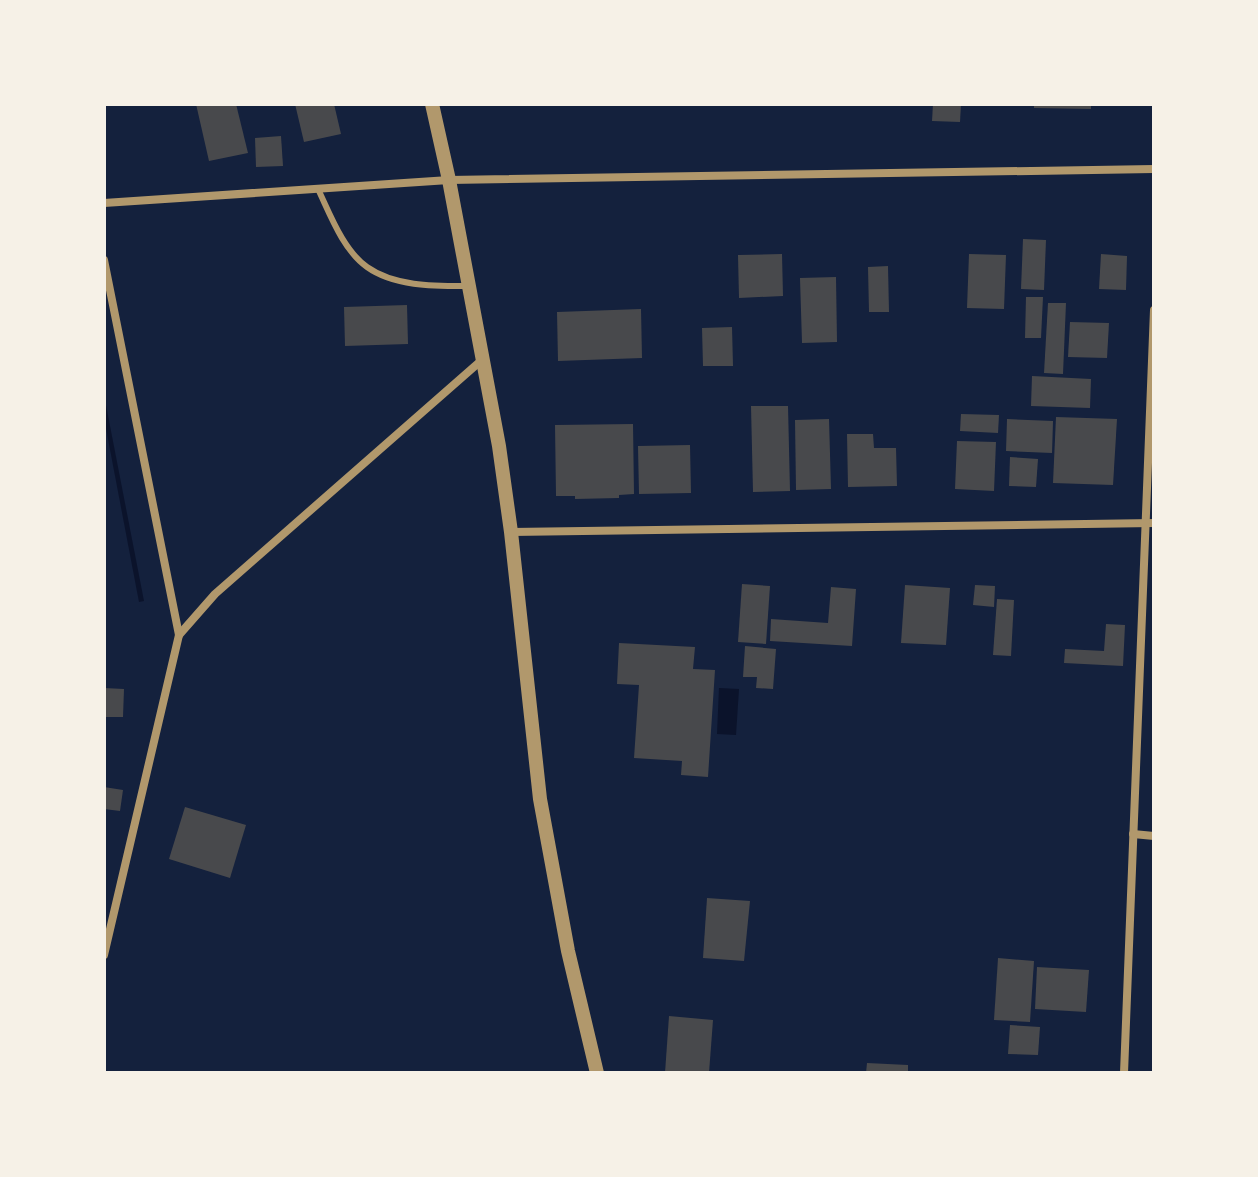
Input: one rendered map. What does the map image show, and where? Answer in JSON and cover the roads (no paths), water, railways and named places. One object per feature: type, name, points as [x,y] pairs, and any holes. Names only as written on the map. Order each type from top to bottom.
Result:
[{"type":"street","points":[[432,104],[483,359],[511,532],[540,799],[568,951],[597,1073]]},
{"type":"street","points":[[104,203],[449,180],[1154,169]]},
{"type":"street","points":[[104,260],[179,635],[104,955]]},
{"type":"street","points":[[1124,1073],[1150,523],[1154,310]]},
{"type":"street","points":[[179,635],[215,594],[483,359]]},
{"type":"street","points":[[511,532],[1150,523]]},
{"type":"street","points":[[1133,834],[1154,836]]},
{"type":"lane","points":[[318,189],[341,234],[366,267],[408,283],[469,286]]},
{"type":"water","points":[[104,395],[144,601],[139,602],[104,418]]},
{"type":"water","points":[[719,688],[739,689],[736,735],[717,734]]}]
